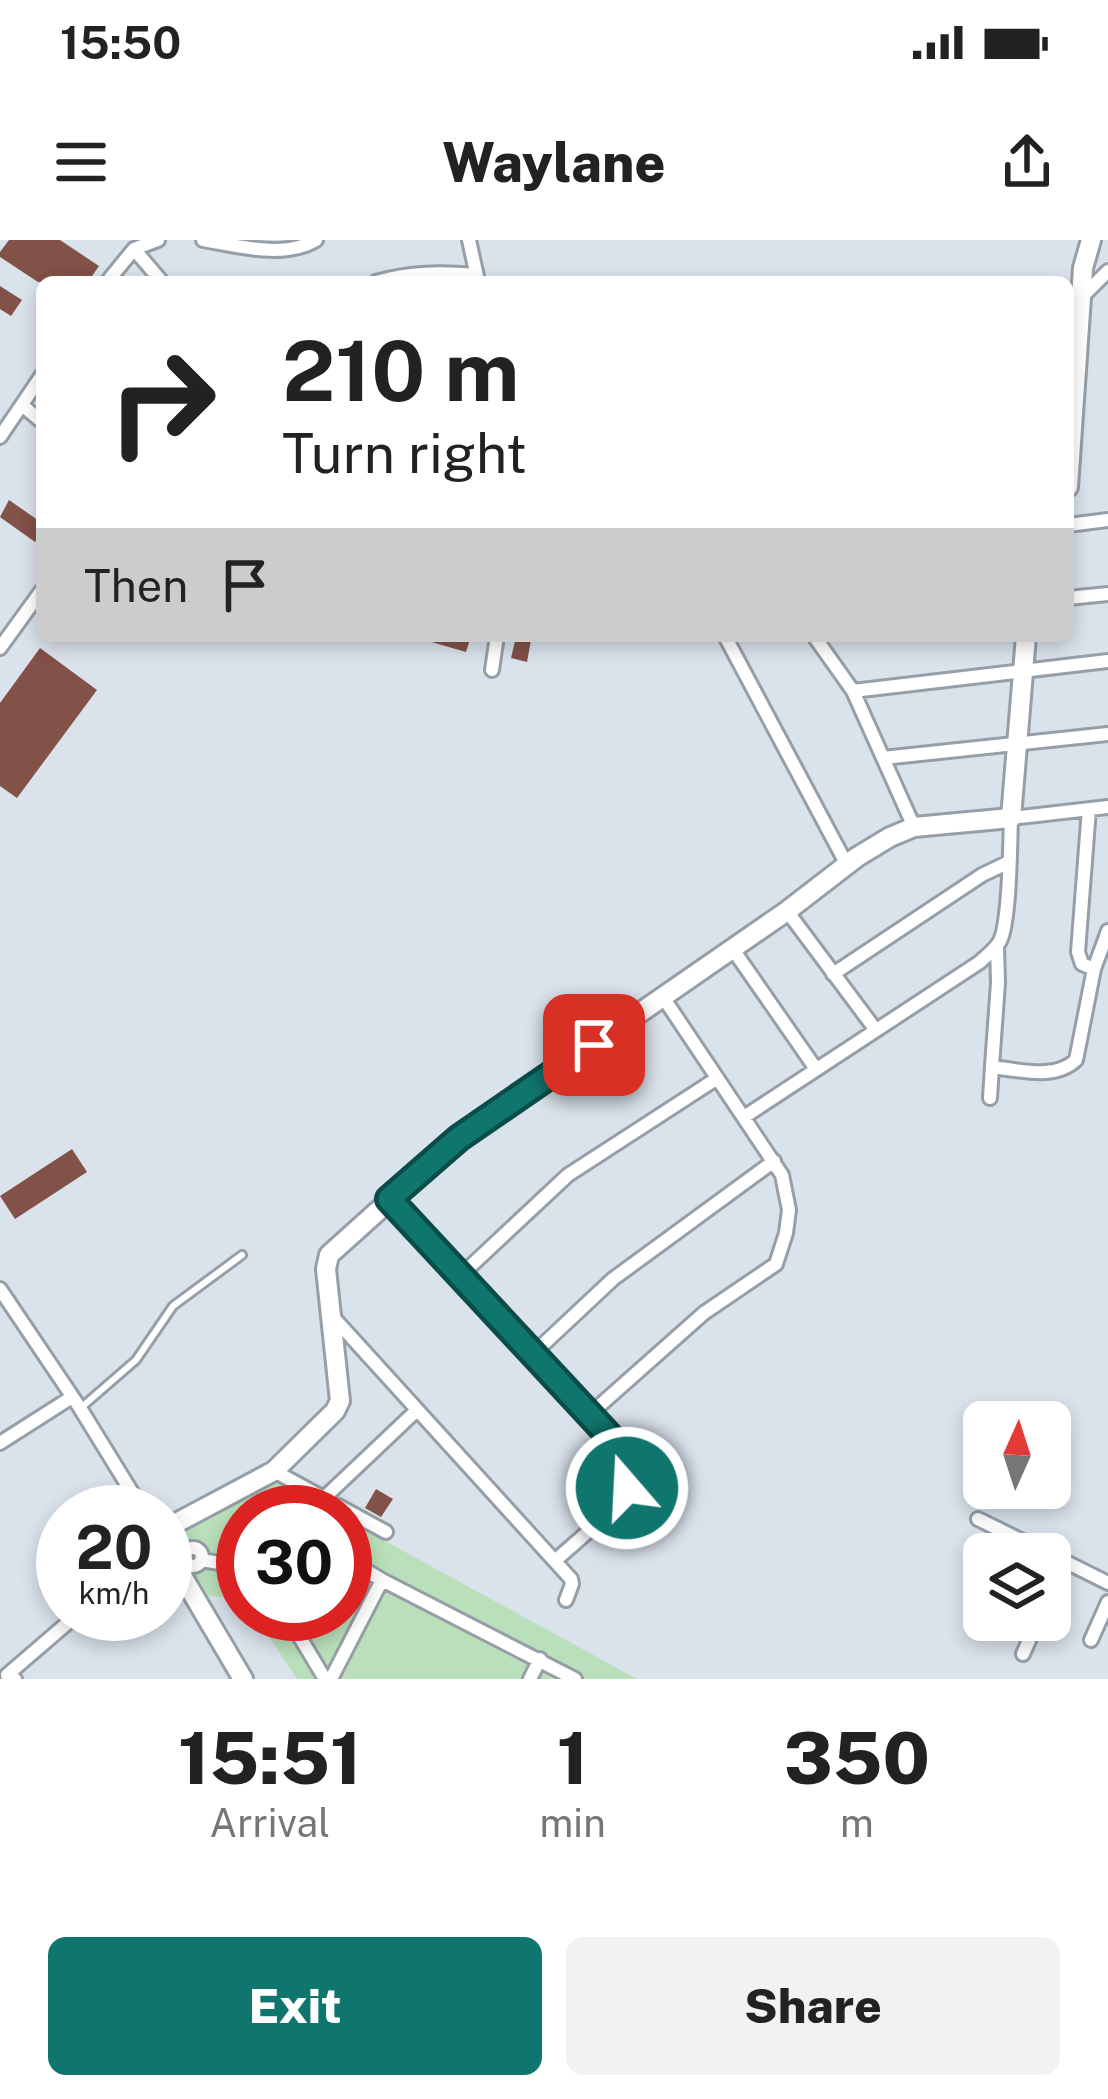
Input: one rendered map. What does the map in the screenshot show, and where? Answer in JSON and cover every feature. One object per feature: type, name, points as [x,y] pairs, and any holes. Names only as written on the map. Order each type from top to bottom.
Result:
[{"type":"street","points":[[112,276],[134,249],[158,240]]},
{"type":"street","points":[[203,240],[297,249],[316,240]]},
{"type":"street","points":[[469,240],[476,276]]},
{"type":"street","points":[[1074,406],[1083,268],[1090,240]]},
{"type":"street","points":[[134,249],[157,276]]},
{"type":"street","points":[[1082,298],[1108,271]]},
{"type":"street","points":[[405,276],[425,272],[455,276]]},
{"type":"street","points":[[0,436],[36,385]]},
{"type":"street","points":[[22,405],[36,417]]},
{"type":"street","points":[[1074,524],[1108,520]]},
{"type":"street","points":[[1074,597],[1108,594]]},
{"type":"street","points":[[0,648],[36,598]]},
{"type":"street","points":[[492,670],[495,642]]},
{"type":"street","points":[[728,642],[848,865]]},
{"type":"street","points":[[818,642],[853,691],[914,827]]},
{"type":"street","points":[[744,1118],[980,962],[997,946],[1005,919],[1025,642]]},
{"type":"street","points":[[853,691],[1108,662]]},
{"type":"street","points":[[883,758],[1108,734]]},
{"type":"street","points":[[192,1515],[274,1471],[335,1412],[340,1401],[326,1269],[329,1255],[459,1138],[890,837],[914,827],[1108,807]]},
{"type":"street","points":[[1088,809],[1078,952],[1082,964],[1094,969]]},
{"type":"street","points":[[833,974],[1009,862]]},
{"type":"street","points":[[787,911],[875,1029]]},
{"type":"street","points":[[992,1066],[1048,1072],[1071,1066],[1094,969],[1108,932]]},
{"type":"street","points":[[990,1098],[997,946]]},
{"type":"street","points":[[732,947],[816,1069]]},
{"type":"street","points":[[590,1415],[704,1313],[776,1264],[786,1233],[787,1189],[773,1161],[663,997]]},
{"type":"street","points":[[459,1277],[568,1175],[716,1079]]},
{"type":"street","points":[[532,1354],[613,1279],[773,1161]]},
{"type":"street","points":[[389,1199],[627,1455],[629,1480],[622,1496],[555,1561]]},
{"type":"street","points":[[0,1289],[127,1485]]},
{"type":"street","points":[[331,1314],[571,1579],[566,1600]]},
{"type":"street","points":[[0,1443],[76,1403]]},
{"type":"street","points":[[338,1485],[417,1410]]},
{"type":"street","points":[[274,1471],[298,1485]]},
{"type":"street","points":[[979,1519],[1007,1533]]},
{"type":"street","points":[[372,1525],[386,1532]]},
{"type":"street","points":[[1071,1565],[1108,1583]]},
{"type":"street","points":[[372,1574],[575,1679]]},
{"type":"street","points":[[303,1641],[328,1679],[382,1580]]},
{"type":"street","points":[[192,1587],[243,1679]]},
{"type":"street","points":[[1091,1640],[1108,1601]]},
{"type":"street","points":[[16,1679],[7,1675],[47,1641]]},
{"type":"street","points":[[1023,1654],[1029,1641]]},
{"type":"street","points":[[530,1679],[539,1659]]},
{"type":"lane","points":[[76,1403],[136,1360],[173,1306],[242,1255]]},
{"type":"green space","points":[[216,1513],[216,1596],[198,1594],[192,1582],[192,1525]]},
{"type":"green space","points":[[372,1534],[637,1679],[297,1679],[272,1641],[372,1641]]},
{"type":"building","points":[[9,240],[60,240],[99,266],[92,276],[36,276],[36,281],[0,257]]},
{"type":"building","points":[[0,286],[22,300],[11,316],[0,309]]},
{"type":"building","points":[[9,500],[36,519],[36,541],[35,542],[0,517]]},
{"type":"building","points":[[431,642],[469,642],[466,652]]},
{"type":"building","points":[[515,642],[531,642],[527,662],[511,658]]},
{"type":"building","points":[[40,648],[97,690],[17,798],[0,786],[0,703]]},
{"type":"building","points":[[72,1149],[87,1172],[15,1219],[0,1196]]},
{"type":"building","points":[[376,1489],[393,1499],[381,1517],[372,1512]]},
{"type":"route","points":[[594,1045],[459,1138],[389,1199],[627,1455],[627,1488]]}]
